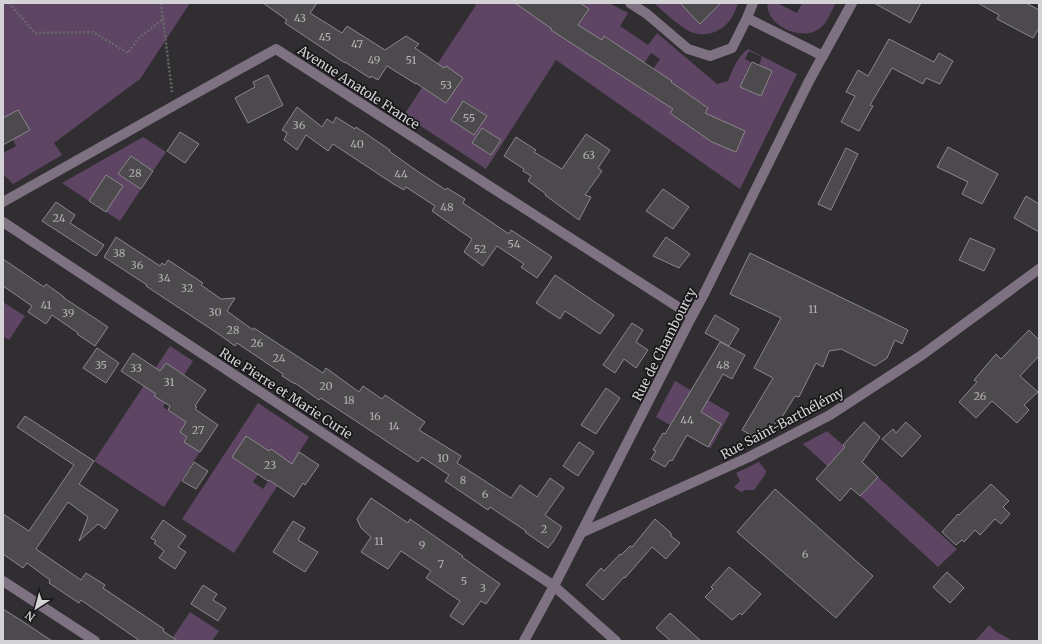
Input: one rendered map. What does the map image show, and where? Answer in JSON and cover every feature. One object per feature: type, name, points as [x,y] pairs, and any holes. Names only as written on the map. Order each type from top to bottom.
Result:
[{"type":"street","points":[[630,3],[647,14],[688,49],[710,56],[732,48],[753,3]]},
{"type":"street","name":"Rue de Chambourcy","points":[[524,641],[554,586],[705,292],[806,88],[852,3]]},
{"type":"street","points":[[747,18],[823,56]]},
{"type":"street","name":"Avenue Anatole France","points":[[3,202],[276,49],[692,316]]},
{"type":"street","name":"Rue Pierre et Marie Curie","points":[[3,222],[554,586],[616,641]]},
{"type":"street","name":"Rue Saint-Barthélémy","points":[[581,533],[749,457],[830,415],[922,355],[1039,269]]},
{"type":"street","points":[[3,580],[95,641]]},
{"type":"path","points":[[9,3],[35,33],[93,32],[128,53],[138,39],[164,18]]},
{"type":"path","points":[[161,3],[174,106]]},
{"type":"shaded area","points":[[3,3],[190,3],[140,79],[54,143],[62,155],[13,184],[3,174],[3,153],[16,146],[13,140],[29,129],[18,110],[3,118]]},
{"type":"shaded area","points":[[474,3],[515,3],[539,20],[551,3],[569,3],[551,30],[578,47],[588,32],[578,25],[589,9],[580,3],[609,3],[628,13],[620,26],[648,45],[657,33],[717,84],[728,81],[738,59],[748,49],[797,74],[740,189],[556,60],[486,169],[404,115],[476,5]],"holes":[[[605,36],[629,53],[616,72],[592,56]],[[749,51],[762,57],[759,65],[772,71],[761,96],[740,87],[751,62],[745,59]],[[651,53],[660,59],[653,69],[632,82]],[[463,78],[446,103],[429,91]],[[684,92],[708,108],[693,129],[670,113]],[[464,101],[487,116],[474,135],[451,120]],[[718,119],[745,131],[736,152],[710,141]],[[482,128],[501,140],[491,155],[472,143]]]},
{"type":"shaded area","points":[[654,3],[688,3],[700,24],[721,3],[738,3],[733,16],[727,24],[719,30],[709,34],[699,34],[684,28]]},
{"type":"shaded area","points":[[767,3],[777,3],[797,13],[802,3],[836,3],[827,21],[822,27],[813,32],[800,33],[787,30],[776,23],[768,10]]},
{"type":"shaded area","points":[[143,137],[166,152],[153,171],[131,156],[118,174],[141,189],[120,221],[106,212],[122,186],[106,175],[89,201],[62,183]]},
{"type":"shaded area","points":[[3,302],[25,316],[9,340],[3,336]]},
{"type":"shaded area","points":[[170,346],[193,361],[184,375],[166,363],[162,385],[155,396],[165,403],[163,407],[186,422],[196,442],[203,447],[164,507],[94,461]]},
{"type":"shaded area","points":[[675,381],[730,413],[710,449],[708,447],[712,440],[680,409],[670,425],[656,417]]},
{"type":"shaded area","points":[[258,403],[309,437],[234,553],[182,519]],"holes":[[[246,437],[268,454],[272,475],[263,489],[253,482],[262,468],[253,461],[248,468],[232,457]]]},
{"type":"shaded area","points":[[827,431],[862,462],[847,484],[803,444]]},
{"type":"shaded area","points":[[759,462],[766,471],[765,475],[754,490],[746,490],[741,492],[734,487],[740,481],[736,473]]},
{"type":"shaded area","points":[[878,477],[957,549],[938,567],[860,496]]},
{"type":"shaded area","points":[[190,612],[219,631],[212,641],[178,641],[173,637]]},
{"type":"shaded area","points":[[989,625],[995,631],[1013,641],[975,641]]},
{"type":"building","points":[[263,3],[317,3],[310,13],[342,33],[347,26],[385,50],[406,36],[419,44],[415,48],[444,68],[446,66],[463,78],[446,103],[387,66],[378,80],[371,76],[370,78],[285,23],[287,20]]},
{"type":"building","points":[[515,3],[580,3],[589,9],[578,25],[602,40],[604,36],[672,81],[671,82],[708,108],[705,113],[745,131],[736,152],[712,142],[670,113],[673,109],[551,30],[552,29]]},
{"type":"building","points":[[680,3],[721,3],[700,24]]},
{"type":"building","points":[[874,3],[921,3],[910,23]]},
{"type":"building","points":[[978,3],[1026,3],[1039,10],[1039,28],[1033,38],[997,19],[999,15]]},
{"type":"building","points":[[889,39],[934,62],[939,53],[953,61],[940,84],[926,78],[923,84],[892,68],[870,105],[873,106],[859,131],[841,122],[855,96],[846,92],[858,70],[868,76]]},
{"type":"building","points":[[752,62],[772,71],[761,96],[740,87]]},
{"type":"building","points":[[268,75],[283,105],[248,123],[235,98],[255,87],[253,82]]},
{"type":"building","points":[[463,101],[487,116],[474,135],[451,120]]},
{"type":"building","points":[[297,107],[322,127],[327,119],[333,123],[336,117],[355,129],[356,127],[420,173],[446,190],[447,188],[465,199],[463,203],[509,234],[511,230],[552,257],[537,278],[521,267],[524,264],[497,246],[483,266],[464,252],[472,239],[432,211],[435,206],[406,187],[404,190],[392,183],[333,144],[328,151],[306,135],[297,150],[284,140],[287,133],[282,130]]},
{"type":"building","points":[[18,110],[30,130],[3,145],[3,118]]},
{"type":"building","points":[[482,128],[501,140],[491,155],[472,143]]},
{"type":"building","points":[[180,132],[199,144],[185,163],[167,151]]},
{"type":"building","points":[[586,134],[610,150],[598,168],[602,171],[585,195],[591,197],[579,220],[528,181],[531,176],[523,171],[524,169],[504,156],[516,137],[536,150],[534,152],[562,169]]},
{"type":"building","points":[[948,147],[998,174],[982,204],[962,194],[968,182],[937,167]]},
{"type":"building","points":[[846,148],[858,154],[831,210],[818,204]]},
{"type":"building","points":[[131,156],[153,171],[141,189],[118,174]]},
{"type":"building","points":[[106,175],[123,186],[106,212],[89,201]]},
{"type":"building","points":[[663,189],[689,207],[673,229],[646,211]]},
{"type":"building","points":[[1026,196],[1039,204],[1039,232],[1014,218]]},
{"type":"building","points":[[56,202],[75,215],[70,223],[104,245],[96,256],[42,221]]},
{"type":"building","points":[[116,237],[160,266],[162,263],[165,265],[168,260],[203,283],[201,285],[221,299],[235,298],[227,311],[253,330],[254,328],[323,373],[326,368],[359,392],[363,386],[382,399],[385,395],[425,422],[419,430],[461,456],[457,463],[511,498],[520,485],[537,497],[550,478],[564,488],[545,515],[562,527],[553,542],[548,548],[490,507],[488,510],[445,481],[449,475],[422,457],[418,462],[321,398],[319,400],[295,383],[282,376],[283,374],[237,343],[235,346],[104,257]]},
{"type":"building","points":[[666,237],[690,254],[679,268],[653,256]]},
{"type":"building","points":[[970,238],[995,249],[984,271],[959,260]]},
{"type":"building","points":[[750,253],[908,330],[902,344],[895,340],[887,358],[875,366],[841,349],[829,351],[823,367],[816,363],[799,397],[795,396],[781,419],[756,438],[742,430],[773,378],[754,368],[781,318],[730,294]]},
{"type":"building","points":[[3,259],[44,287],[46,284],[64,298],[108,327],[95,346],[52,315],[46,324],[28,312],[32,306],[3,286]]},
{"type":"building","points":[[555,275],[614,315],[600,334],[565,311],[560,319],[536,303]]},
{"type":"building","points":[[715,315],[739,329],[729,346],[705,333]]},
{"type":"building","points":[[632,323],[643,330],[636,342],[648,350],[636,368],[624,359],[615,373],[603,365]]},
{"type":"building","points":[[1029,330],[1039,340],[1039,356],[1020,376],[1038,392],[1024,405],[1029,410],[1017,423],[992,401],[976,418],[959,402],[977,382],[974,380],[996,354],[1001,359]]},
{"type":"building","points":[[720,342],[745,355],[732,379],[723,374],[701,412],[721,424],[708,447],[687,435],[672,461],[670,460],[665,467],[651,459],[656,451],[653,450],[663,433],[665,434]]},
{"type":"building","points":[[97,348],[119,363],[106,383],[83,368]]},
{"type":"building","points":[[133,353],[160,371],[166,363],[206,390],[195,406],[197,407],[195,409],[218,425],[200,452],[184,442],[187,437],[180,432],[186,422],[168,410],[170,406],[154,396],[156,394],[121,371]]},
{"type":"building","points":[[606,388],[620,398],[596,434],[581,425]]},
{"type":"building","points":[[25,416],[94,461],[79,484],[118,510],[105,529],[98,524],[79,541],[88,517],[68,502],[36,549],[81,580],[86,573],[105,585],[103,588],[164,629],[163,631],[178,641],[140,641],[81,600],[79,603],[49,583],[50,580],[27,563],[23,568],[3,554],[3,514],[29,531],[74,465],[17,427]]},
{"type":"building","points":[[864,422],[880,437],[862,462],[878,477],[860,496],[851,488],[840,501],[816,479],[845,447],[843,445]]},
{"type":"building","points":[[906,422],[921,436],[902,457],[882,439],[893,429],[896,433]]},
{"type":"building","points":[[246,436],[269,451],[271,449],[292,464],[299,452],[319,465],[305,485],[303,483],[294,497],[232,457]]},
{"type":"building","points":[[579,442],[594,452],[578,476],[563,466]]},
{"type":"building","points":[[194,462],[208,471],[196,489],[182,481]]},
{"type":"building","points":[[991,484],[1009,501],[1003,507],[1010,514],[1001,524],[995,519],[980,535],[975,530],[964,542],[962,540],[956,545],[942,532],[958,514],[959,515]]},
{"type":"building","points":[[775,489],[873,576],[836,618],[737,532]]},
{"type":"building","points":[[371,498],[408,523],[410,519],[500,584],[486,604],[481,601],[463,625],[450,616],[460,601],[426,578],[431,571],[401,551],[388,569],[361,552],[371,537],[361,528],[357,519]]},
{"type":"building","points":[[655,519],[680,543],[666,559],[652,547],[625,578],[624,577],[603,600],[586,585],[601,568],[604,571],[620,554],[621,555],[630,546],[632,547]]},
{"type":"building","points":[[163,520],[186,536],[178,547],[186,552],[175,569],[159,558],[164,551],[154,543],[156,541],[151,538]]},
{"type":"building","points":[[293,521],[305,528],[298,540],[318,552],[305,572],[273,552]]},
{"type":"building","points":[[729,567],[761,594],[742,615],[740,613],[732,620],[705,597],[713,589],[711,587]]},
{"type":"building","points":[[947,572],[964,588],[950,603],[933,587]]},
{"type":"building","points":[[203,585],[217,594],[213,600],[226,608],[218,621],[191,604]]},
{"type":"building","points":[[3,609],[22,621],[52,641],[3,641]]},
{"type":"building","points":[[670,613],[701,641],[671,641],[656,628]]}]
